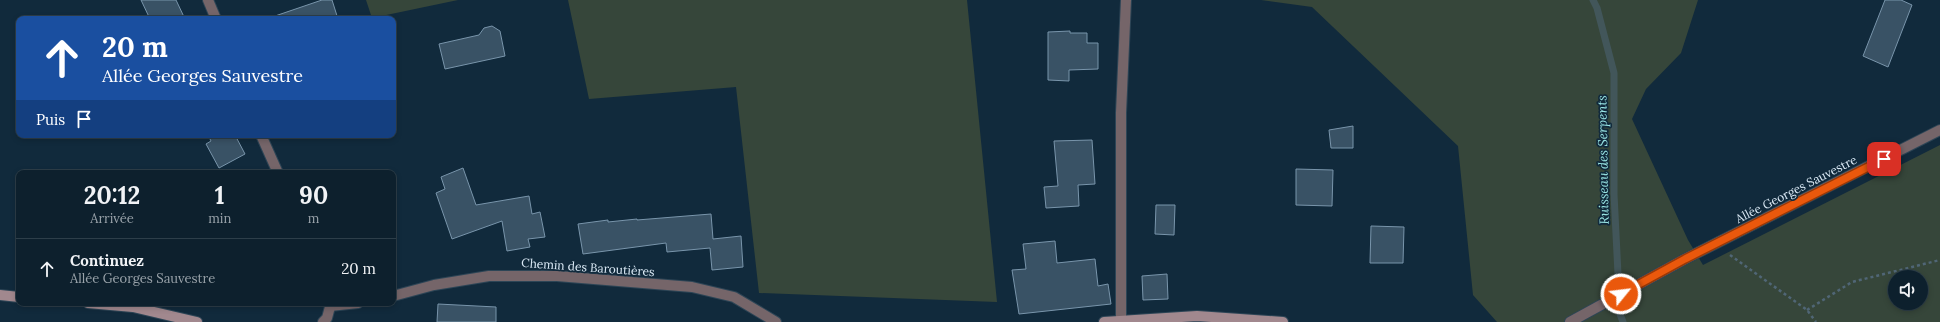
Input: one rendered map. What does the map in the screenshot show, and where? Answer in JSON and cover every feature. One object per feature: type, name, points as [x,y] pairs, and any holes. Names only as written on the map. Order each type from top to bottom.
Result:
[{"type":"main road","points":[[0,295],[16,297]]},
{"type":"main road","points":[[122,306],[133,307],[197,322]]},
{"type":"main road","points":[[1104,322],[1197,316],[1283,322]]},
{"type":"street","points":[[208,0],[215,16]]},
{"type":"street","points":[[1121,320],[1122,113],[1126,0]]},
{"type":"street","name":"Allée Georges Sauvestre","points":[[1570,322],[1685,259],[1940,130]]},
{"type":"street","points":[[262,138],[277,170]]},
{"type":"street","name":"Chemin des Baroutières","points":[[396,295],[434,285],[489,276],[551,276],[692,287],[734,297],[776,322]]},
{"type":"street","points":[[323,322],[327,318],[330,306]]},
{"type":"path","points":[[1715,244],[1807,310],[1816,322]]},
{"type":"path","points":[[1807,310],[1852,282],[1940,260]]},
{"type":"green space","points":[[366,0],[458,0],[382,16],[371,16]]},
{"type":"green space","points":[[568,0],[967,0],[997,302],[759,293],[736,87],[589,99]]},
{"type":"green space","points":[[1261,0],[1698,0],[1681,53],[1646,89],[1632,119],[1688,240],[1703,265],[1940,145],[1940,322],[1497,322],[1473,295],[1458,146],[1312,7]]},
{"type":"building","points":[[141,0],[176,0],[184,16],[149,16]]},
{"type":"building","points":[[322,0],[332,0],[337,16],[275,16]]},
{"type":"building","points":[[1885,0],[1901,0],[1912,5],[1888,67],[1863,56]]},
{"type":"building","points":[[492,26],[500,31],[505,56],[445,69],[439,44],[479,35],[484,28]]},
{"type":"building","points":[[1070,31],[1070,33],[1087,33],[1087,43],[1098,43],[1098,69],[1069,70],[1069,81],[1048,80],[1048,32]]},
{"type":"building","points":[[1353,126],[1353,148],[1331,148],[1329,130]]},
{"type":"building","points":[[210,138],[237,138],[245,154],[219,168],[206,144],[211,141]]},
{"type":"building","points":[[1092,140],[1095,184],[1078,185],[1079,206],[1046,208],[1044,187],[1058,186],[1054,141]]},
{"type":"building","points":[[463,168],[476,205],[529,196],[532,214],[540,212],[545,237],[528,239],[530,247],[507,251],[502,221],[452,239],[436,193],[445,189],[441,177]]},
{"type":"building","points":[[1296,169],[1333,170],[1332,206],[1296,205]]},
{"type":"building","points":[[1156,205],[1175,205],[1174,235],[1155,234]]},
{"type":"building","points":[[711,214],[713,239],[741,236],[743,267],[712,270],[710,248],[667,252],[666,243],[583,254],[578,224],[608,220],[608,222]]},
{"type":"building","points":[[1371,226],[1404,227],[1403,263],[1370,263]]},
{"type":"building","points":[[1055,241],[1057,263],[1095,259],[1098,286],[1108,284],[1111,304],[1019,314],[1012,270],[1026,269],[1023,244]]},
{"type":"building","points":[[1167,274],[1168,299],[1143,300],[1142,276]]},
{"type":"building","points":[[438,304],[496,307],[496,322],[437,322]]},
{"type":"waterway","name":"Ruisseau des Serpents","points":[[1593,0],[1597,8],[1614,73],[1614,194],[1620,314],[1623,322]]},
{"type":"route","points":[[1621,294],[1685,259],[1884,159]]}]
